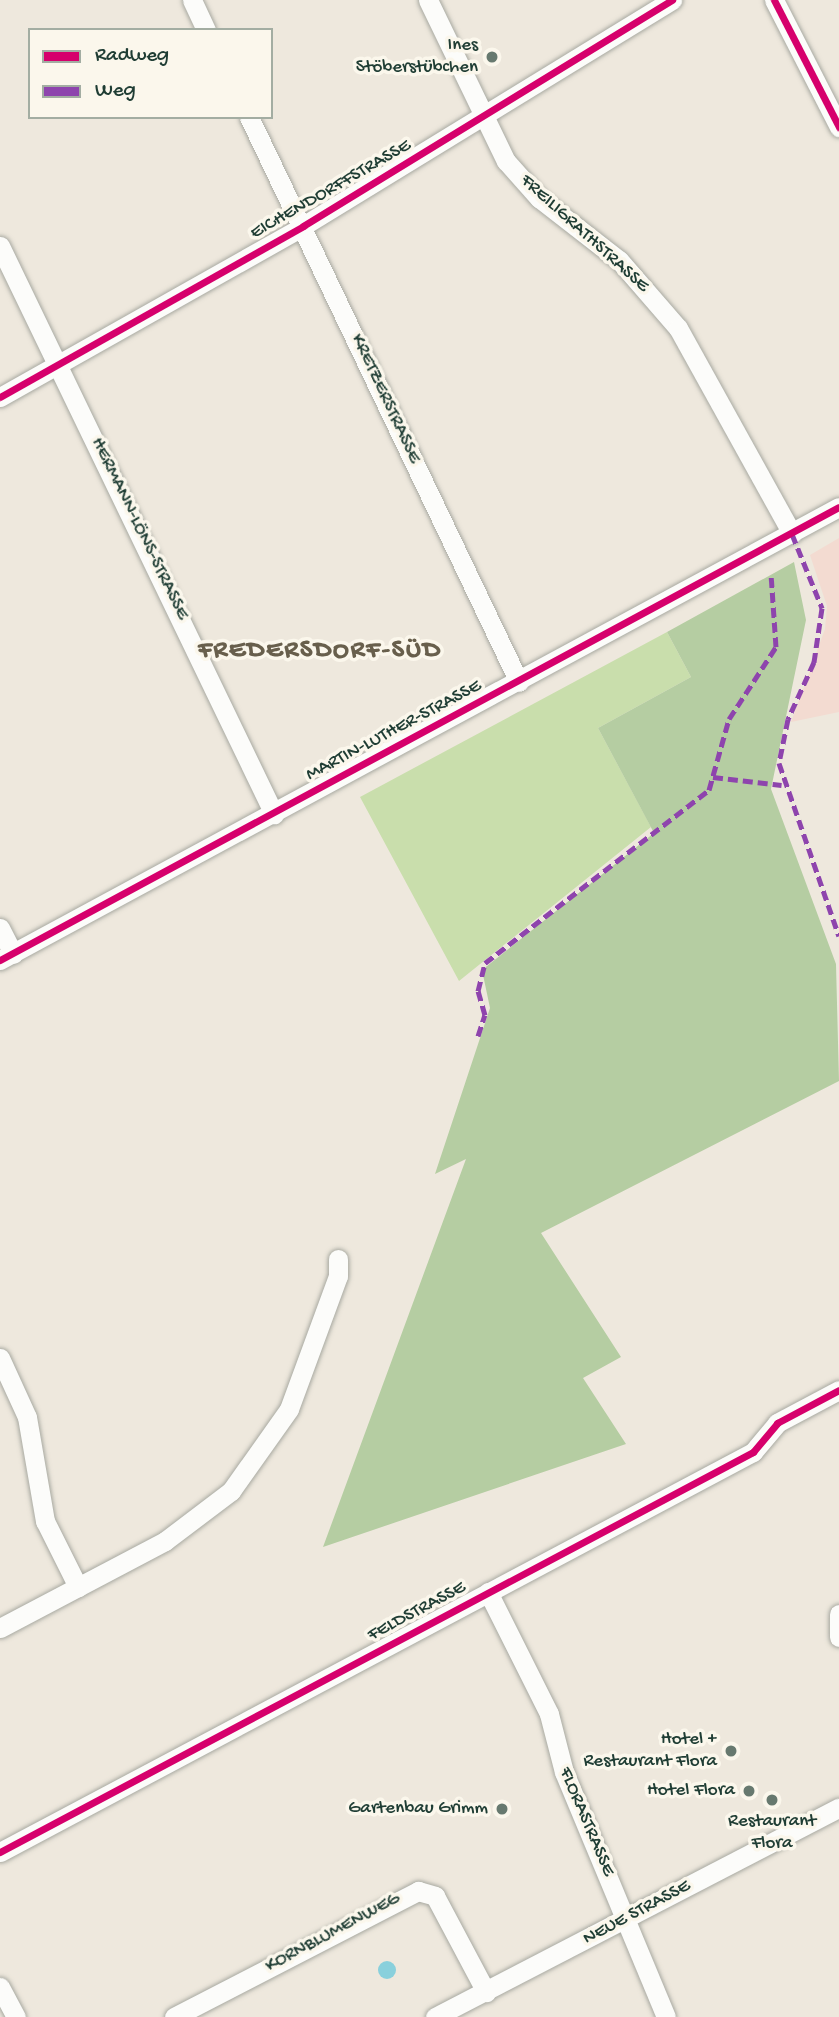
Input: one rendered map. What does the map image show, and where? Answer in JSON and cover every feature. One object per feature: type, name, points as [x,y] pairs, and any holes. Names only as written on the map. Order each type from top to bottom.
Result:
[{"type":"street","points":[[192,0],[205,28]]},
{"type":"street","name":"FREILIGRATHSTRASSE","points":[[428,0],[483,118],[522,182],[619,260],[678,328],[792,534]]},
{"type":"street","name":"EICHENDORFFSTRASSE","points":[[0,397],[303,226],[672,0]]},
{"type":"street","points":[[774,0],[839,127]]},
{"type":"street","name":"KRETZERSTRASSE","points":[[250,119],[519,682]]},
{"type":"street","name":"HERMANN-LÖNS-STRASSE","points":[[0,246],[274,814]]},
{"type":"street","name":"MARTIN-LUTHER-STRASSE","points":[[6,957],[839,507]]},
{"type":"street","points":[[0,928],[6,957]]},
{"type":"street","points":[[0,1628],[185,1528],[249,1470],[289,1409],[338,1276],[338,1259]]},
{"type":"street","points":[[0,1358],[27,1417],[45,1521],[78,1587]]},
{"type":"street","name":"FELDSTRASSE","points":[[0,1852],[752,1452],[777,1423],[839,1390]]},
{"type":"street","name":"FLORASTRASSE","points":[[488,1592],[550,1714],[564,1772],[666,2017]]},
{"type":"street","points":[[839,1614],[839,1637]]},
{"type":"street","name":"NEUE STRASSE","points":[[435,2017],[839,1808]]},
{"type":"street","name":"KORNBLUMENWEG","points":[[174,2017],[418,1891],[439,1902],[486,1992]]},
{"type":"street","points":[[0,1987],[16,2017]]},
{"type":"shaded area","points":[[839,538],[839,712],[791,722],[825,629],[827,606],[810,555]]},
{"type":"green space","points":[[794,562],[806,620],[771,789],[836,964],[839,1081],[541,1233],[621,1357],[583,1378],[626,1444],[323,1547],[466,1159],[435,1174],[490,1008],[482,970],[654,833],[598,728],[691,677],[667,632]]},
{"type":"green space","points":[[667,632],[691,677],[598,728],[651,827],[459,981],[360,797]]},
{"type":"water","points":[[387,1961],[393,1964],[396,1970],[393,1976],[387,1979],[381,1976],[378,1970],[381,1964]]},
{"type":"marked path","points":[[792,534],[822,608],[814,662],[788,719],[779,763],[839,936]]},
{"type":"marked path","points":[[478,1036],[485,1015],[478,991],[485,963],[709,790],[729,719],[776,647],[771,573]]},
{"type":"marked path","points":[[713,777],[782,785]]},
{"type":"cycle path","points":[[0,397],[303,226],[672,0]]},
{"type":"cycle path","points":[[774,0],[839,127]]},
{"type":"cycle path","points":[[0,960],[839,507]]},
{"type":"cycle path","points":[[0,1852],[753,1452],[777,1423],[839,1390]]},
{"type":"place","name":"Ines Stöberstübchen","points":[[492,57]]},
{"type":"place","name":"Hotel + Restaurant Flora","points":[[731,1751]]},
{"type":"place","name":"Hotel Flora","points":[[749,1791]]},
{"type":"place","name":"Restaurant Flora","points":[[772,1800]]},
{"type":"place","name":"Gartenbau Grimm","points":[[502,1809]]},
{"type":"district","name":"FREDERSDORF-SÜD","points":[[320,652]]}]
